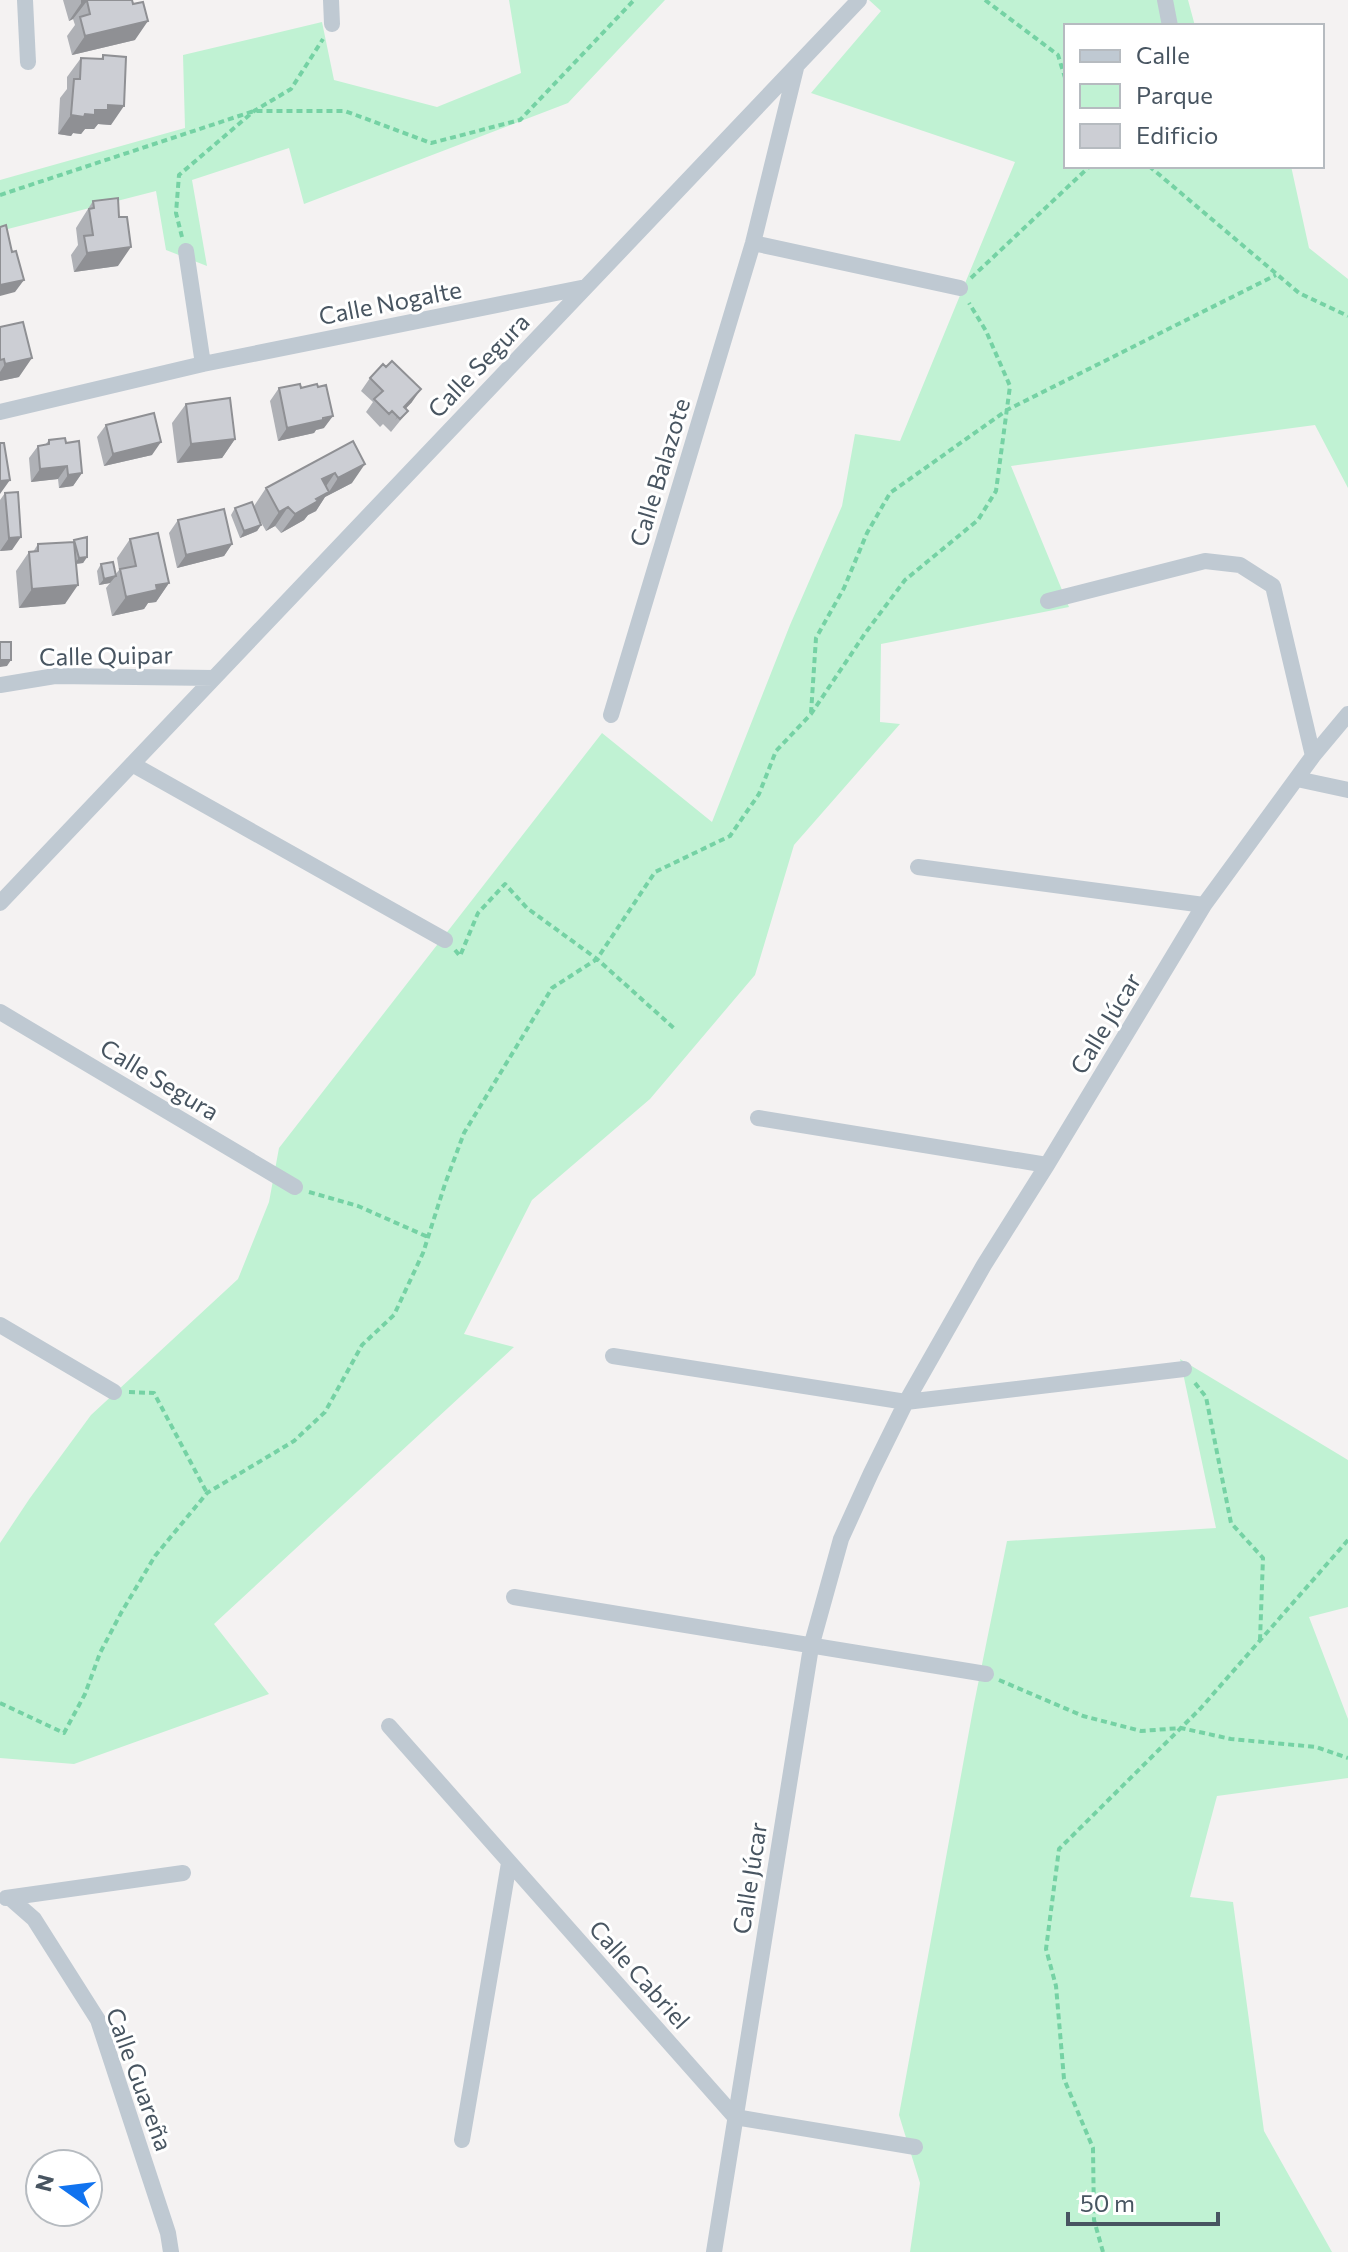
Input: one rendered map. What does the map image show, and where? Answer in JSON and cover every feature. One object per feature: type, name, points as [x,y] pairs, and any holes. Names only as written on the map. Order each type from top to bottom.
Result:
[{"type":"street","points":[[25,0],[28,62]]},
{"type":"street","points":[[331,0],[332,24]]},
{"type":"street","name":"Calle Segura","points":[[0,903],[859,0]]},
{"type":"street","points":[[1165,0],[1170,24]]},
{"type":"street","name":"Calle Balazote","points":[[611,715],[753,243],[796,66]]},
{"type":"street","points":[[753,243],[960,288]]},
{"type":"street","points":[[186,251],[203,364]]},
{"type":"street","name":"Calle Nogalte","points":[[0,412],[203,364],[586,287]]},
{"type":"street","points":[[1048,601],[1205,561],[1240,565],[1273,586],[1313,756]]},
{"type":"street","name":"Calle Quipar","points":[[0,685],[55,676],[214,678]]},
{"type":"street","name":"Calle Júcar","points":[[714,2252],[811,1647],[841,1539],[906,1402],[984,1265],[1204,905],[1313,756],[1348,714]]},
{"type":"street","points":[[132,764],[445,940]]},
{"type":"street","points":[[1297,779],[1348,790]]},
{"type":"street","points":[[918,867],[1204,905]]},
{"type":"street","name":"Calle Segura","points":[[0,1012],[295,1187]]},
{"type":"street","points":[[758,1118],[1047,1165]]},
{"type":"street","points":[[0,1325],[114,1392]]},
{"type":"street","points":[[613,1356],[906,1402],[1184,1369]]},
{"type":"street","points":[[514,1597],[986,1674]]},
{"type":"street","name":"Calle Cabriel","points":[[389,1726],[735,2117]]},
{"type":"street","points":[[462,2140],[509,1863]]},
{"type":"street","name":"Calle Guareña","points":[[5,1898],[183,1873]]},
{"type":"street","name":"Calle Guareña","points":[[5,1898],[34,1919],[98,2020],[168,2233],[171,2252]]},
{"type":"street","points":[[735,2117],[915,2147]]},
{"type":"path","points":[[0,195],[254,111],[345,111],[431,143],[520,120],[634,0]]},
{"type":"path","points":[[985,0],[1058,55],[1064,74]]},
{"type":"path","points":[[186,251],[176,213],[179,175],[254,111],[291,89],[332,24]]},
{"type":"path","points":[[0,1703],[64,1733],[85,1694],[100,1653],[155,1556],[207,1493],[294,1441],[325,1412],[362,1345],[394,1315],[423,1253],[464,1133],[552,988],[597,959],[655,872],[730,836],[759,794],[776,751],[811,714],[905,580],[978,520],[996,491],[1010,386],[986,331],[960,288],[1088,168]]},
{"type":"path","points":[[1151,168],[1299,293],[1348,316]]},
{"type":"path","points":[[811,714],[816,638],[890,493],[1007,410],[1276,275]]},
{"type":"path","points":[[445,940],[460,956],[478,913],[505,884],[527,908],[597,959],[676,1030]]},
{"type":"path","points":[[295,1187],[358,1206],[428,1237]]},
{"type":"path","points":[[1184,1369],[1206,1397],[1231,1523],[1263,1558],[1260,1642]]},
{"type":"path","points":[[114,1392],[154,1393],[207,1493]]},
{"type":"path","points":[[1103,2252],[1094,2220],[1093,2148],[1064,2079],[1056,1986],[1046,1949],[1059,1849],[1181,1728],[1348,1540]]},
{"type":"path","points":[[986,1674],[1083,1716],[1141,1731],[1181,1728],[1231,1739],[1316,1747],[1348,1758]]},
{"type":"green space","points":[[509,0],[665,0],[568,103],[304,204],[289,148],[192,180],[207,266],[166,250],[156,191],[0,231],[0,180],[185,128],[183,55],[322,22],[334,80],[437,107],[521,73]]},
{"type":"green space","points":[[869,0],[1188,0],[1194,24],[1064,24],[1064,168],[1291,168],[1309,248],[1348,279],[1348,488],[1315,425],[1011,466],[1069,607],[881,644],[880,722],[900,724],[794,845],[755,975],[650,1099],[532,1200],[464,1334],[514,1347],[214,1624],[269,1694],[74,1764],[0,1758],[0,1543],[91,1415],[238,1279],[269,1202],[279,1148],[602,733],[712,822],[790,625],[842,506],[855,434],[900,441],[1015,162],[811,93],[881,11]]},
{"type":"green space","points":[[1180,1359],[1348,1460],[1348,1607],[1309,1617],[1348,1719],[1348,1778],[1217,1796],[1190,1897],[1233,1902],[1264,2131],[1332,2252],[910,2252],[920,2183],[899,2115],[1007,1541],[1216,1528]]},
{"type":"building","points":[[82,0],[143,2],[148,21],[85,36],[80,17],[90,14],[87,1]]},
{"type":"building","points":[[103,55],[126,57],[124,106],[108,105],[108,110],[95,110],[95,115],[85,114],[84,117],[71,115],[74,79],[80,79],[81,58],[103,59]]},
{"type":"building","points":[[118,198],[119,217],[127,217],[131,247],[87,253],[84,236],[93,235],[89,209],[94,208],[93,201]]},
{"type":"building","points":[[6,225],[12,252],[16,251],[24,280],[0,285],[0,227]]},
{"type":"building","points":[[23,322],[32,358],[5,364],[4,359],[0,360],[0,327]]},
{"type":"building","points":[[392,361],[421,389],[404,407],[408,411],[400,419],[392,411],[389,414],[374,399],[383,391],[370,378],[383,364],[386,367]]},
{"type":"building","points":[[300,384],[301,388],[326,385],[333,416],[287,428],[279,388]]},
{"type":"building","points":[[230,398],[235,439],[191,444],[186,404]]},
{"type":"building","points":[[154,413],[161,442],[113,454],[106,425]]},
{"type":"building","points":[[65,438],[66,443],[79,441],[82,473],[68,475],[67,466],[40,469],[38,446],[49,444],[49,440]]},
{"type":"building","points":[[353,441],[365,464],[338,478],[335,473],[322,479],[329,492],[295,514],[288,507],[279,512],[266,488]]},
{"type":"building","points":[[0,443],[4,443],[10,480],[0,481]]},
{"type":"building","points":[[18,492],[21,537],[9,538],[5,493]]},
{"type":"building","points":[[252,502],[261,525],[244,531],[235,508]]},
{"type":"building","points":[[224,509],[232,544],[186,555],[178,520]]},
{"type":"building","points":[[158,533],[169,583],[156,585],[157,590],[126,597],[120,569],[136,566],[130,539]]},
{"type":"building","points":[[87,537],[87,557],[79,558],[74,540]]},
{"type":"building","points":[[74,542],[78,585],[32,589],[29,552],[38,551],[38,544]]},
{"type":"building","points":[[113,562],[116,576],[104,579],[101,564]]},
{"type":"building","points":[[0,642],[11,642],[11,660],[0,660]]}]
